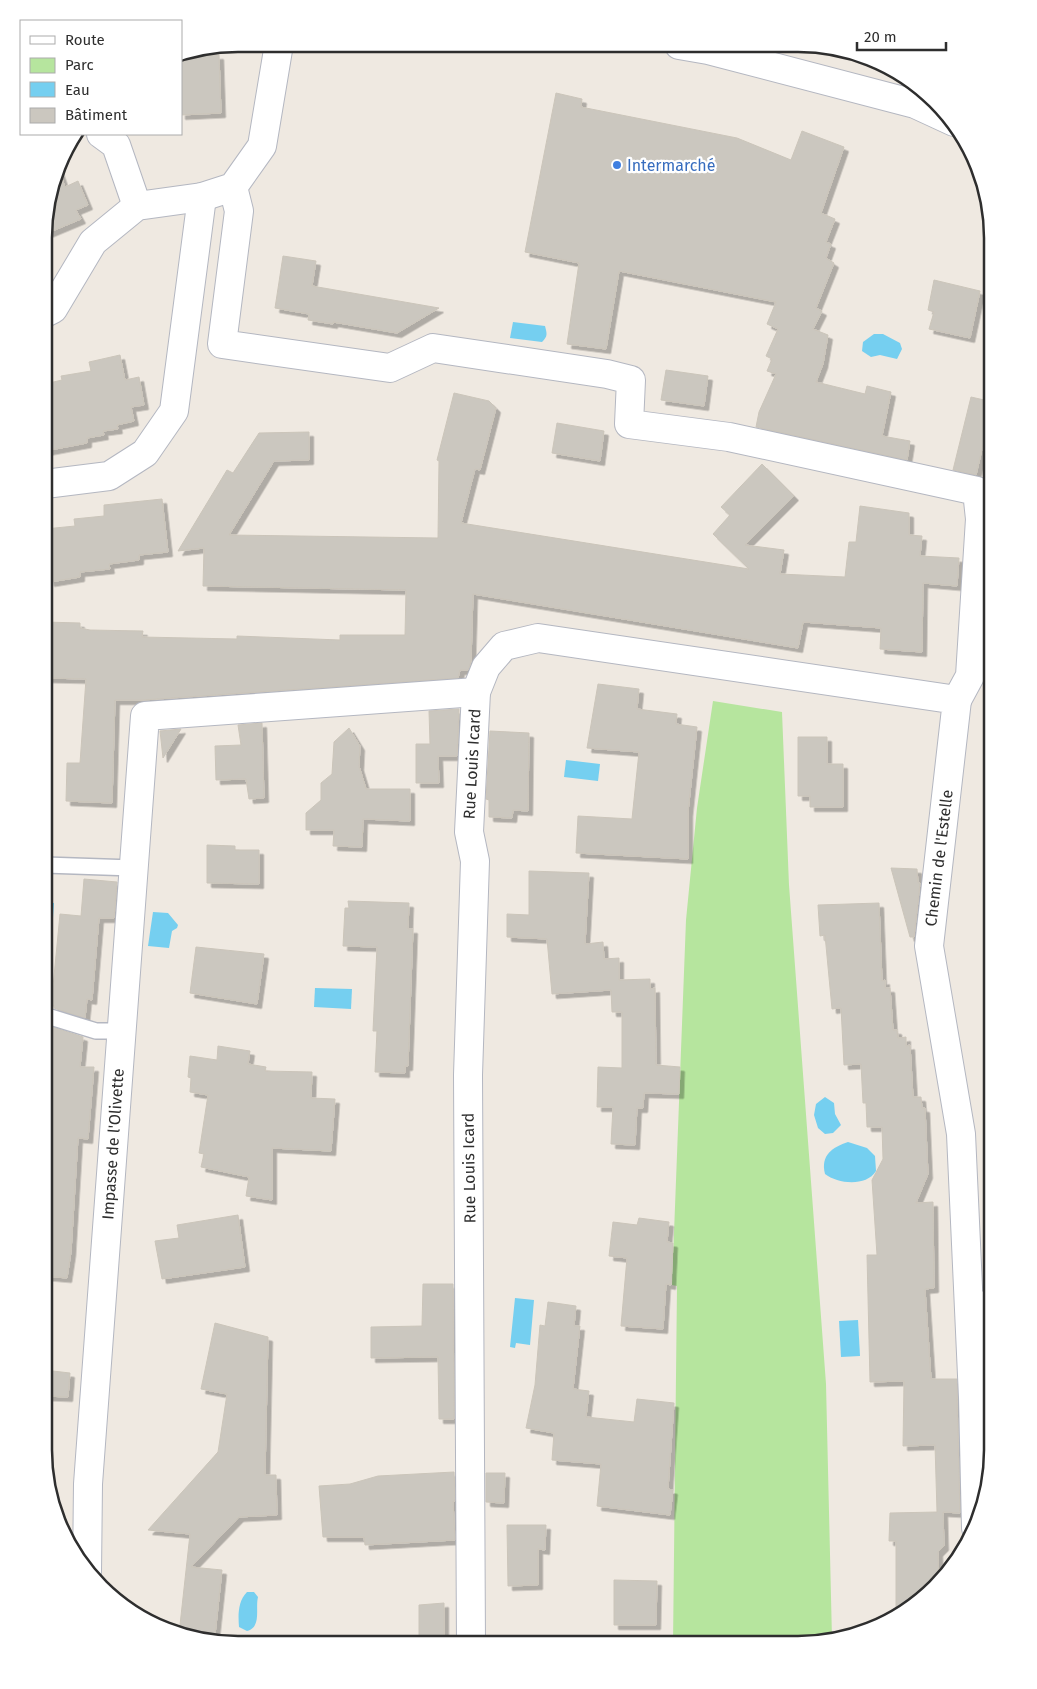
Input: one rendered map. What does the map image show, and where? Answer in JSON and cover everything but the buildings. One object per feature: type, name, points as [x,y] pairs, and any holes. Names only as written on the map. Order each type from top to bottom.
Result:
[{"type":"street","points":[[52,309],[93,242],[137,206],[202,197],[233,187],[262,146],[277,52]]},
{"type":"street","points":[[730,52],[915,104],[936,114]]},
{"type":"street","points":[[101,135],[116,145],[137,206]]},
{"type":"street","points":[[233,187],[239,211],[222,344],[390,368],[433,348],[607,374],[631,380],[629,424],[729,437],[977,491],[980,519],[970,676],[957,700],[538,638],[504,646],[486,667],[476,692]]},
{"type":"street","points":[[52,483],[110,476],[145,453],[174,410],[202,197]]},
{"type":"street","name":"Impasse de l'Olivette","points":[[87,1559],[88,1484],[144,716],[476,692]]},
{"type":"street","name":"Rue Louis Icard","points":[[471,1636],[468,1076],[475,860],[469,832],[476,692]]},
{"type":"street","name":"Chemin de l'Estelle","points":[[957,700],[929,946],[961,1134],[981,1306],[983,1405],[978,1500]]},
{"type":"lane","points":[[52,864],[133,868]]},
{"type":"lane","points":[[52,1017],[96,1031],[121,1032]]},
{"type":"green space","points":[[713,701],[782,712],[789,885],[826,1384],[832,1633],[822,1635],[673,1636],[677,1286],[672,1285],[686,920],[697,808]]},
{"type":"water","points":[[513,322],[545,326],[546,336],[542,342],[510,338]]},
{"type":"water","points":[[874,334],[883,334],[900,343],[902,349],[897,359],[880,355],[871,357],[862,351],[863,342]]},
{"type":"water","points":[[566,760],[600,764],[598,781],[564,777]]},
{"type":"water","points":[[52,903],[54,903],[52,932]]},
{"type":"water","points":[[153,912],[168,913],[178,925],[172,931],[169,948],[148,946]]},
{"type":"water","points":[[315,988],[352,989],[351,1009],[314,1007]]},
{"type":"water","points":[[825,1097],[834,1103],[835,1114],[841,1125],[833,1133],[825,1134],[818,1128],[814,1115],[816,1104]]},
{"type":"water","points":[[848,1142],[867,1148],[875,1156],[876,1171],[866,1180],[844,1182],[825,1174],[824,1162],[826,1157],[837,1146]]},
{"type":"water","points":[[515,1298],[534,1300],[530,1345],[516,1343],[515,1348],[510,1347]]},
{"type":"water","points":[[858,1320],[860,1356],[841,1357],[839,1321]]},
{"type":"water","points":[[247,1592],[254,1592],[258,1597],[255,1626],[247,1631],[239,1627],[239,1608]]},
{"type":"place","name":"Intermarché","points":[[617,165]]}]
